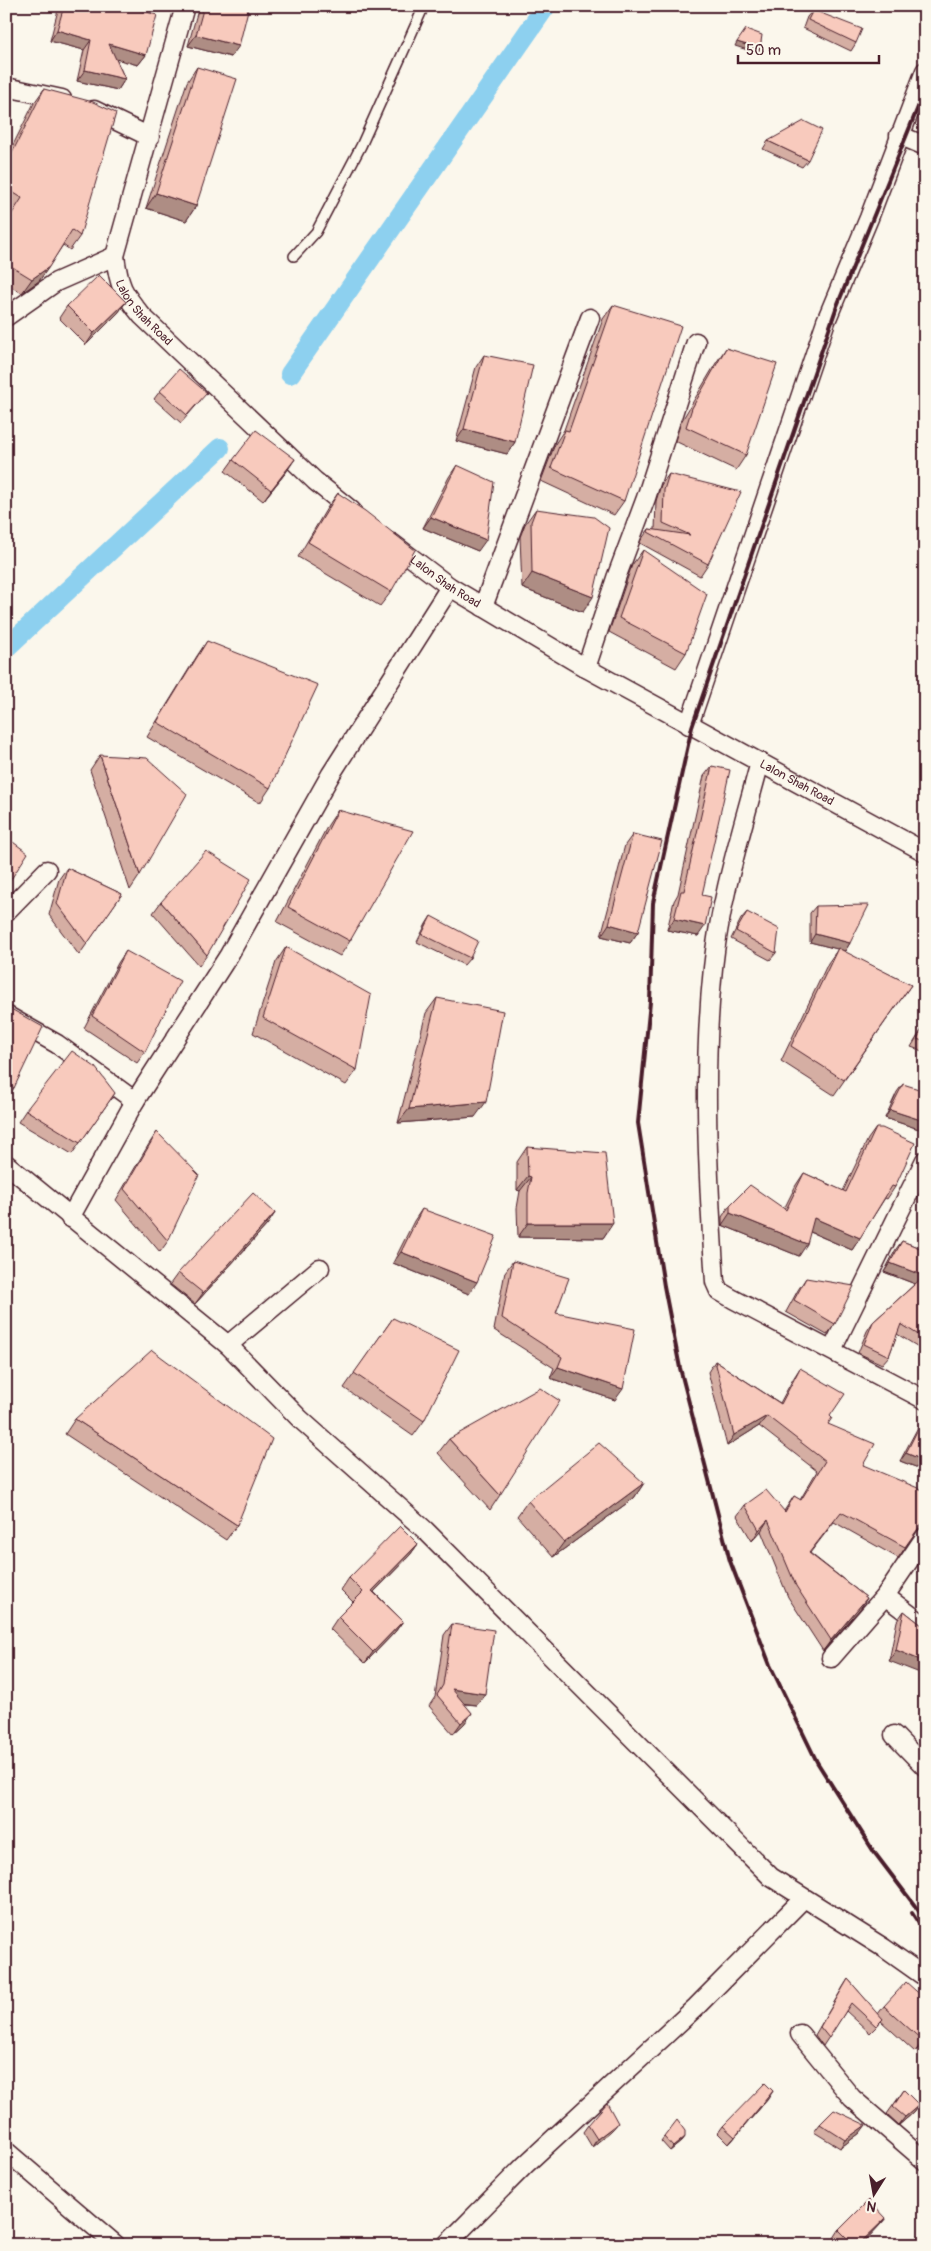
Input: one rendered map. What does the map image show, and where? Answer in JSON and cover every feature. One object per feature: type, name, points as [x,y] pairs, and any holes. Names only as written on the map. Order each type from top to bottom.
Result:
[{"type":"street","name":"Lalon Shah Road","points":[[185,6],[150,137],[115,256],[118,282],[127,298],[142,316],[315,481],[366,522]]},
{"type":"street","points":[[688,725],[823,330],[869,218],[925,70]]},
{"type":"street","points":[[6,86],[57,97],[87,106],[150,137]]},
{"type":"street","points":[[899,135],[925,146]]},
{"type":"street","points":[[6,317],[56,282],[115,256]]},
{"type":"street","points":[[483,607],[590,318]]},
{"type":"street","points":[[586,668],[616,578],[646,498],[696,342]]},
{"type":"street","name":"Lalon Shah Road","points":[[381,534],[450,587],[586,668],[688,725],[924,849]]},
{"type":"street","points":[[70,1218],[135,1101],[229,955],[330,774],[450,587]]},
{"type":"street","points":[[760,762],[729,879],[713,966],[706,1053],[715,1282],[719,1291],[925,1400]]},
{"type":"street","points":[[6,912],[47,870]]},
{"type":"street","points":[[6,1015],[57,1044],[135,1101]]},
{"type":"street","points":[[832,1350],[925,1160]]},
{"type":"street","points":[[6,1164],[228,1345],[300,1419],[424,1530],[771,1877],[884,1948],[925,1977]]},
{"type":"street","points":[[228,1345],[320,1268]]},
{"type":"street","points":[[831,1658],[885,1596],[925,1537]]},
{"type":"street","points":[[885,1596],[925,1626]]},
{"type":"street","points":[[894,1735],[925,1766]]},
{"type":"street","points":[[446,2245],[525,2165],[696,2007],[804,1899]]},
{"type":"street","points":[[800,2034],[852,2098],[925,2161]]},
{"type":"street","points":[[6,2151],[116,2245]]},
{"type":"lane","points":[[294,256],[316,232],[361,146],[424,6]]},
{"type":"building","points":[[64,6],[126,6],[157,15],[146,55],[109,44],[125,79],[85,70],[91,40],[57,30]]},
{"type":"building","points":[[204,6],[249,6],[239,46],[196,35]]},
{"type":"building","points":[[813,10],[862,29],[856,43],[808,20]]},
{"type":"building","points":[[746,29],[762,35],[760,49],[737,42]]},
{"type":"building","points":[[197,67],[237,79],[196,206],[156,193]]},
{"type":"building","points":[[44,89],[93,102],[116,113],[80,236],[72,230],[49,267],[32,279],[6,263],[6,223],[22,198],[6,188],[6,165]]},
{"type":"building","points":[[804,121],[822,130],[808,160],[768,141]]},
{"type":"building","points":[[99,275],[126,302],[94,333],[67,306]]},
{"type":"building","points":[[613,305],[681,326],[624,501],[551,468],[565,430],[569,431]]},
{"type":"building","points":[[726,348],[777,364],[746,455],[686,427],[692,408]]},
{"type":"building","points":[[484,355],[533,365],[515,442],[464,429]]},
{"type":"building","points":[[179,369],[207,393],[187,415],[160,391]]},
{"type":"building","points":[[256,430],[295,459],[271,490],[233,460]]},
{"type":"building","points":[[457,465],[494,482],[486,540],[431,517]]},
{"type":"building","points":[[669,474],[741,492],[708,564],[648,532],[649,529],[690,535],[663,523],[664,490]]},
{"type":"building","points":[[338,493],[365,511],[415,550],[391,592],[308,542]]},
{"type":"building","points":[[536,509],[594,517],[609,528],[593,597],[532,573],[531,522]]},
{"type":"building","points":[[643,550],[707,594],[686,653],[619,618]]},
{"type":"building","points":[[207,641],[318,685],[270,788],[157,722]]},
{"type":"building","points":[[100,755],[147,758],[187,794],[140,875]]},
{"type":"building","points":[[712,766],[730,770],[702,895],[711,897],[705,926],[674,919],[681,891],[684,891]]},
{"type":"building","points":[[338,810],[413,831],[350,941],[288,907]]},
{"type":"building","points":[[633,834],[662,841],[638,932],[609,924]]},
{"type":"building","points":[[6,837],[28,853],[6,887]]},
{"type":"building","points":[[206,851],[251,879],[207,955],[161,902]]},
{"type":"building","points":[[67,868],[122,894],[87,944],[57,904]]},
{"type":"building","points":[[869,905],[850,943],[815,934],[816,906]]},
{"type":"building","points":[[747,912],[779,929],[776,953],[736,931]]},
{"type":"building","points":[[431,916],[478,941],[470,958],[422,934]]},
{"type":"building","points":[[286,947],[371,995],[357,1070],[263,1018]]},
{"type":"building","points":[[838,948],[911,985],[844,1080],[791,1046]]},
{"type":"building","points":[[126,951],[180,981],[145,1052],[92,1016]]},
{"type":"building","points":[[6,998],[7,1005],[11,1009],[43,1027],[14,1088],[6,1083]]},
{"type":"building","points":[[437,998],[503,1011],[486,1102],[409,1109]]},
{"type":"building","points":[[925,1024],[925,1042],[917,1039]]},
{"type":"building","points":[[72,1051],[95,1067],[115,1093],[80,1143],[26,1110]]},
{"type":"building","points":[[903,1084],[925,1091],[924,1121],[890,1110]]},
{"type":"building","points":[[876,1128],[882,1128],[915,1143],[895,1187],[892,1186],[860,1238],[814,1218],[807,1244],[730,1213],[730,1205],[750,1185],[786,1210],[804,1173],[846,1192]]},
{"type":"building","points":[[157,1132],[199,1175],[168,1241],[124,1189]]},
{"type":"building","points":[[527,1147],[605,1153],[613,1223],[528,1223],[528,1193],[531,1177],[528,1176]]},
{"type":"building","points":[[253,1193],[275,1213],[203,1293],[178,1273]]},
{"type":"building","points":[[422,1209],[496,1236],[477,1282],[401,1252]]},
{"type":"building","points":[[902,1241],[925,1250],[925,1339],[901,1324],[889,1356],[864,1344],[873,1322],[924,1276],[890,1263]]},
{"type":"building","points":[[513,1261],[569,1278],[556,1313],[635,1329],[623,1389],[558,1367],[562,1357],[502,1318]]},
{"type":"building","points":[[806,1278],[854,1286],[835,1324],[794,1300]]},
{"type":"building","points":[[393,1318],[459,1350],[424,1421],[354,1373]]},
{"type":"building","points":[[152,1350],[272,1439],[237,1525],[75,1419]]},
{"type":"building","points":[[715,1361],[781,1404],[800,1368],[845,1394],[830,1416],[832,1418],[828,1424],[875,1444],[863,1465],[925,1491],[925,1519],[905,1547],[841,1512],[809,1553],[867,1598],[831,1640],[796,1586],[768,1520],[759,1530],[745,1505],[766,1490],[785,1512],[794,1496],[801,1500],[825,1461],[767,1416],[734,1435]]},
{"type":"building","points":[[540,1388],[560,1401],[500,1495],[449,1439]]},
{"type":"building","points":[[925,1415],[925,1461],[906,1453]]},
{"type":"building","points":[[599,1443],[644,1483],[564,1542],[528,1501]]},
{"type":"building","points":[[400,1526],[418,1544],[372,1591],[403,1621],[373,1652],[338,1617],[363,1592],[349,1578]]},
{"type":"building","points":[[904,1611],[923,1626],[925,1624],[925,1662],[896,1650]]},
{"type":"building","points":[[452,1624],[494,1630],[485,1694],[452,1689],[472,1713],[461,1723],[437,1695],[443,1685]]},
{"type":"building","points":[[848,1979],[883,2019],[876,2026],[851,2003],[829,2038],[820,2027]]},
{"type":"building","points":[[906,1982],[925,1999],[925,2038],[923,2041],[884,2006]]},
{"type":"building","points":[[765,2083],[773,2091],[735,2137],[723,2126]]},
{"type":"building","points":[[904,2090],[919,2105],[905,2117],[893,2107]]},
{"type":"building","points":[[607,2103],[618,2123],[597,2139],[588,2125]]},
{"type":"building","points":[[834,2110],[866,2125],[845,2140],[820,2124]]},
{"type":"building","points":[[677,2120],[685,2131],[685,2137],[673,2147],[664,2137]]},
{"type":"building","points":[[869,2200],[886,2218],[858,2245],[854,2245],[839,2230]]},
{"type":"waterway","points":[[290,374],[546,6]]},
{"type":"waterway","points":[[6,648],[220,448]]},
{"type":"railway","points":[[925,90],[837,306],[692,727],[653,903],[650,1002],[638,1123],[664,1286],[680,1368],[730,1561],[770,1665],[817,1762],[874,1852],[925,1919]]},
{"type":"railway","points":[[912,1913],[925,1933]]}]
